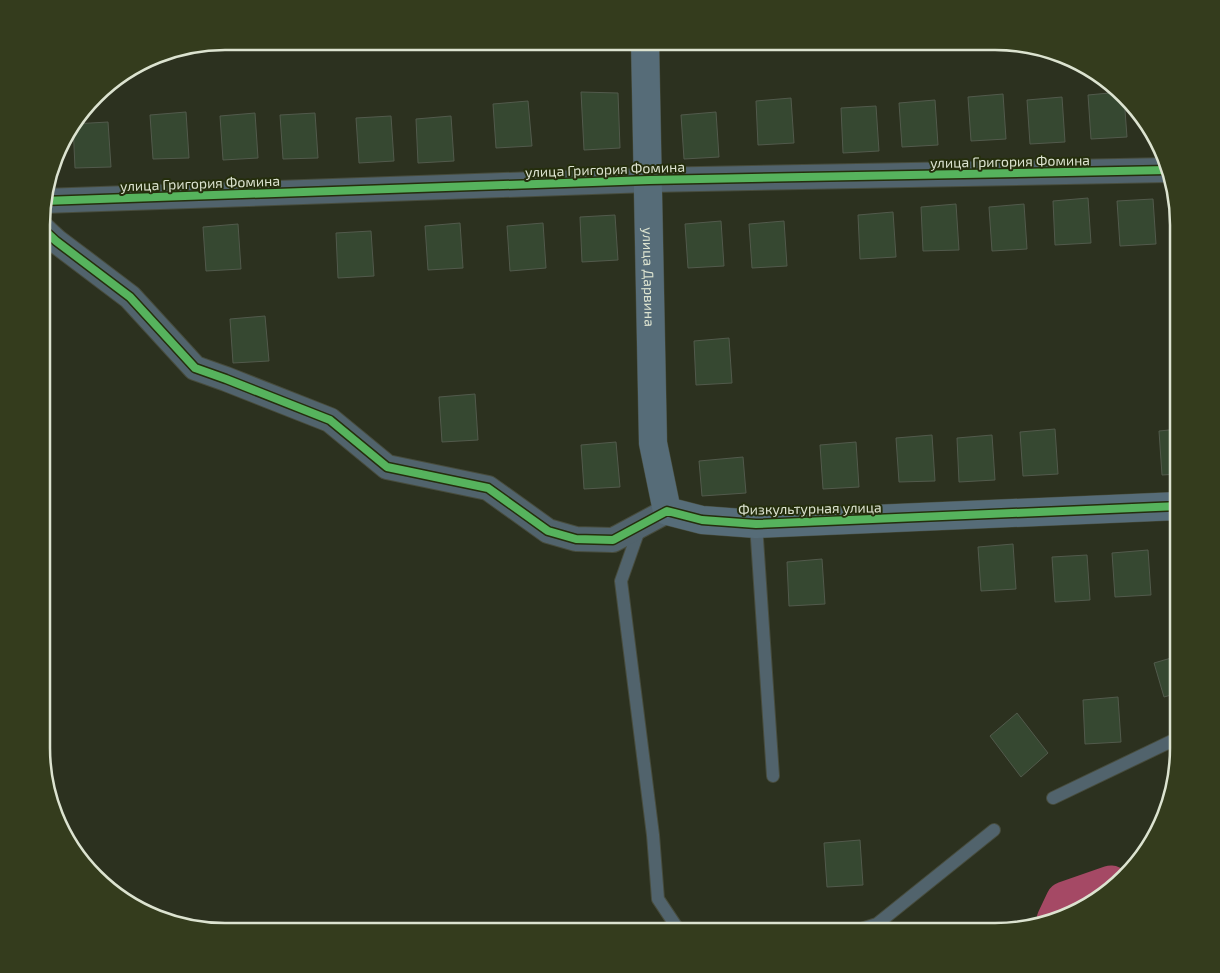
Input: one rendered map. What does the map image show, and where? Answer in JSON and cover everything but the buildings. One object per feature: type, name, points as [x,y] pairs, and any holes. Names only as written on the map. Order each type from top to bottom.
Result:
[{"type":"street","name":"улица Дарвина","points":[[645,50],[653,443],[667,511]]},
{"type":"street","name":"улица Григория Фомина","points":[[51,201],[649,180],[1162,170]]},
{"type":"street","points":[[50,235],[130,298],[194,368],[330,420],[387,467],[488,488],[548,531],[576,539],[613,540],[667,511]]},
{"type":"street","name":"Физкультурная улица","points":[[667,511],[702,520],[756,524],[1170,506]]},
{"type":"lane","points":[[756,524],[773,776]]},
{"type":"lane","points":[[640,525],[621,581],[653,835],[658,899],[674,923]]},
{"type":"lane","points":[[1053,798],[1170,742]]},
{"type":"lane","points":[[878,923],[994,830]]},
{"type":"waterway","points":[[1060,911],[1065,901],[1098,889]]},
{"type":"cycle path","points":[[51,201],[649,180],[1162,170]]},
{"type":"cycle path","points":[[50,235],[130,297],[195,368],[330,420],[387,467],[488,488],[548,531],[576,539],[613,540],[667,511],[702,520],[756,524],[1170,506]]}]
